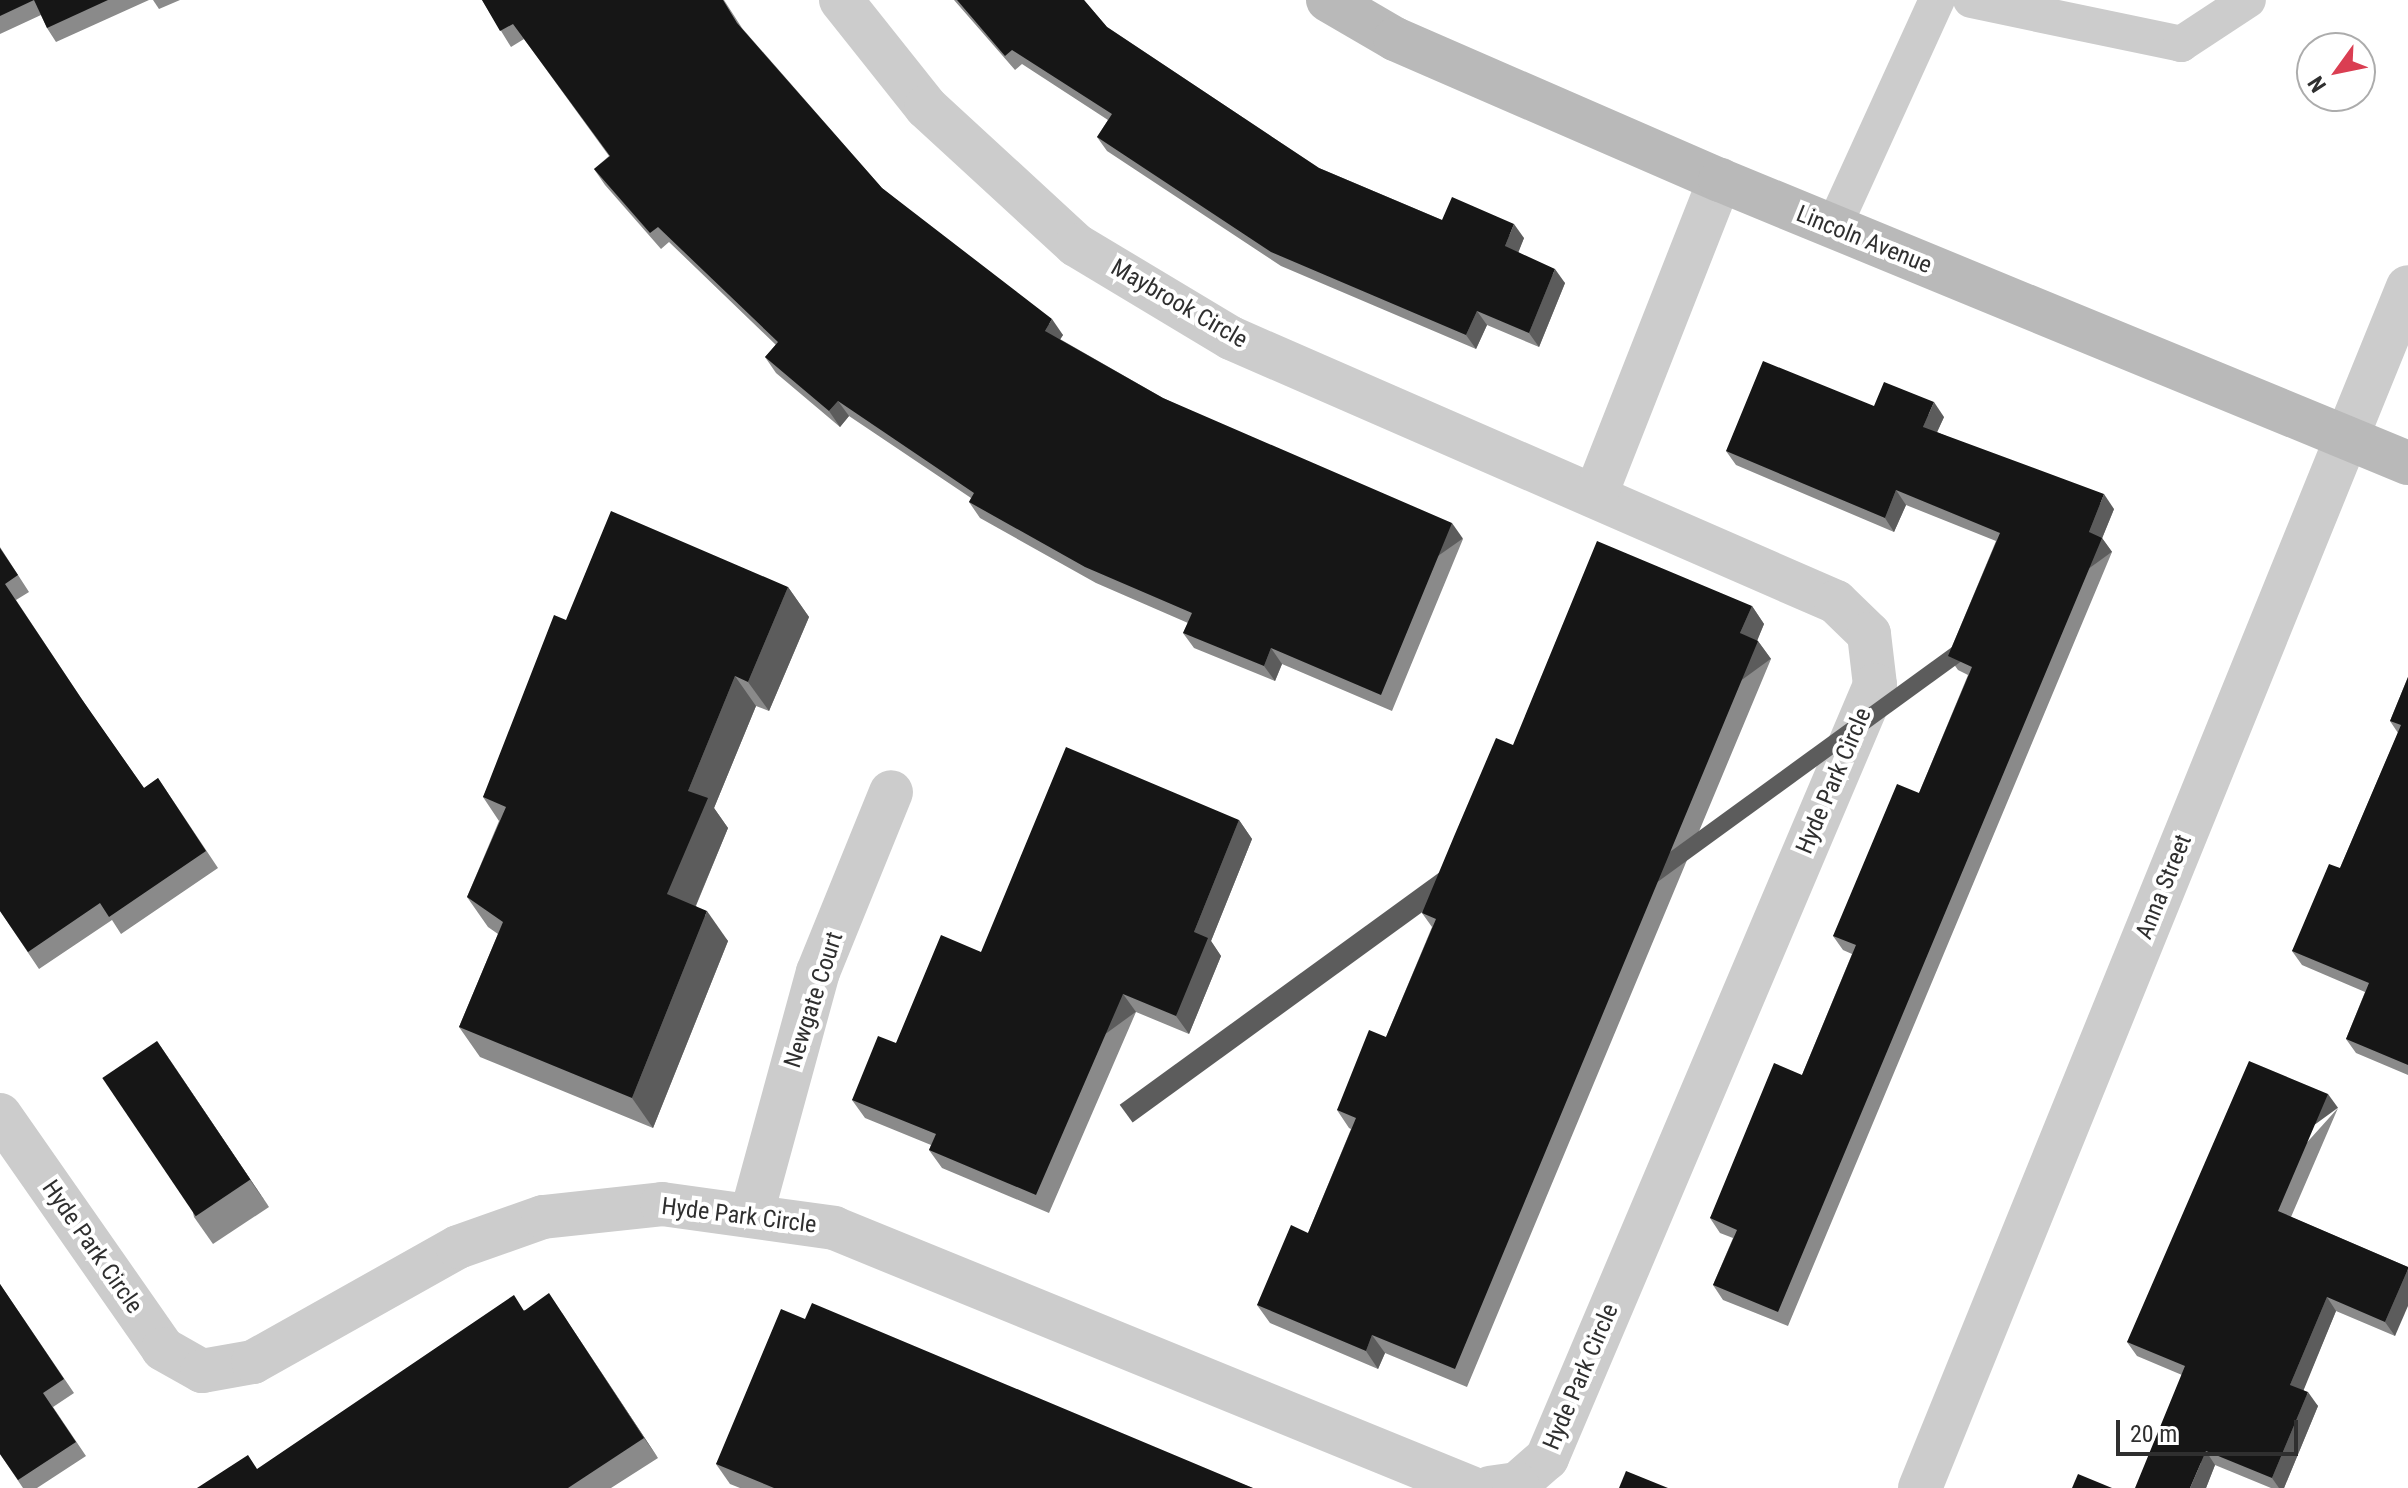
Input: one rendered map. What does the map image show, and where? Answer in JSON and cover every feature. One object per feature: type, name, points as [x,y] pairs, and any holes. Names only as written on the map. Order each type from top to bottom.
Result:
[{"type":"street","name":"Maybrook Circle","points":[[841,0],[926,107],[1076,245],[1231,338],[1596,494]]},
{"type":"street","name":"Lincoln Avenue","points":[[1328,0],[1395,39],[1720,180],[2408,463]]},
{"type":"street","points":[[1596,494],[1720,180]]},
{"type":"street","name":"Anna Street","points":[[1920,1488],[2408,287]]},
{"type":"street","name":"Hyde Park Circle","points":[[1490,1488],[1517,1484],[1547,1458],[1875,685],[1869,634],[1836,602],[1596,494]]},
{"type":"street","name":"Newgate Court","points":[[752,1213],[818,972],[891,792]]},
{"type":"street","name":"Hyde Park Circle","points":[[4,1132],[163,1349],[202,1371],[253,1362],[458,1247],[543,1217],[662,1204],[752,1213],[834,1228],[1471,1488]]},
{"type":"lane","points":[[1833,228],[1937,0]]},
{"type":"lane","points":[[1971,0],[2181,44],[2248,0]]},
{"type":"building","points":[[0,0],[34,0],[0,16]]},
{"type":"building","points":[[34,0],[108,0],[47,28]]},
{"type":"building","points":[[482,0],[723,0],[737,23],[882,188],[1052,319],[1045,331],[1163,398],[1452,523],[1381,695],[1271,648],[1264,666],[1183,633],[1192,613],[1085,567],[969,502],[974,493],[838,401],[829,411],[765,357],[778,342],[658,227],[650,233],[594,169],[610,156],[513,24],[500,31]]},
{"type":"building","points":[[957,0],[1084,0],[1107,27],[1319,168],[1442,220],[1452,197],[1514,224],[1505,246],[1555,269],[1529,333],[1477,311],[1466,335],[1271,252],[1097,137],[1112,114],[1012,50],[1005,56]]},
{"type":"building","points":[[1763,361],[1874,406],[1884,382],[1934,402],[1923,427],[2104,494],[2089,532],[2102,538],[1778,1312],[1713,1285],[1737,1230],[1710,1218],[1774,1063],[1802,1075],[1856,945],[1833,936],[1897,784],[1919,793],[1972,667],[1948,656],[2000,533],[1896,490],[1885,518],[1726,451]]},
{"type":"building","points":[[611,511],[788,587],[748,682],[735,676],[688,791],[708,798],[667,894],[707,911],[632,1098],[459,1027],[503,922],[467,897],[506,807],[483,797],[554,615],[566,620]]},
{"type":"building","points":[[1597,541],[1752,606],[1740,633],[1758,641],[1455,1369],[1372,1335],[1366,1351],[1257,1305],[1291,1225],[1308,1233],[1356,1118],[1337,1110],[1369,1030],[1386,1037],[1436,919],[1422,913],[1455,834],[1496,738],[1513,745]]},
{"type":"building","points":[[0,548],[18,575],[5,584],[81,698],[144,788],[158,778],[206,851],[109,917],[100,903],[28,952],[0,911]]},
{"type":"building","points":[[2408,677],[2408,1065],[2346,1039],[2369,983],[2292,951],[2329,864],[2340,868],[2401,725],[2390,721]]},
{"type":"building","points":[[1066,747],[1239,820],[1194,932],[1208,938],[1176,1016],[1123,994],[1036,1195],[929,1150],[936,1134],[852,1100],[878,1036],[896,1043],[941,935],[981,952]]},
{"type":"building","points":[[157,1041],[250,1179],[196,1216],[102,1078]]},
{"type":"building","points":[[2249,1061],[2328,1094],[2278,1211],[2408,1269],[2385,1322],[2327,1297],[2290,1385],[2308,1392],[2272,1478],[2206,1451],[2190,1488],[2135,1488],[2185,1366],[2127,1342]]},
{"type":"building","points":[[0,1284],[64,1379],[43,1393],[76,1442],[18,1480],[0,1454]]},
{"type":"building","points":[[549,1293],[644,1438],[568,1488],[197,1488],[248,1455],[257,1469],[514,1295],[524,1311]]},
{"type":"building","points":[[812,1303],[1253,1488],[774,1488],[716,1464],[781,1309],[805,1319]]},
{"type":"building","points":[[1626,1471],[1668,1488],[1619,1488]]},
{"type":"building","points":[[2078,1474],[2112,1488],[2072,1488]]}]
